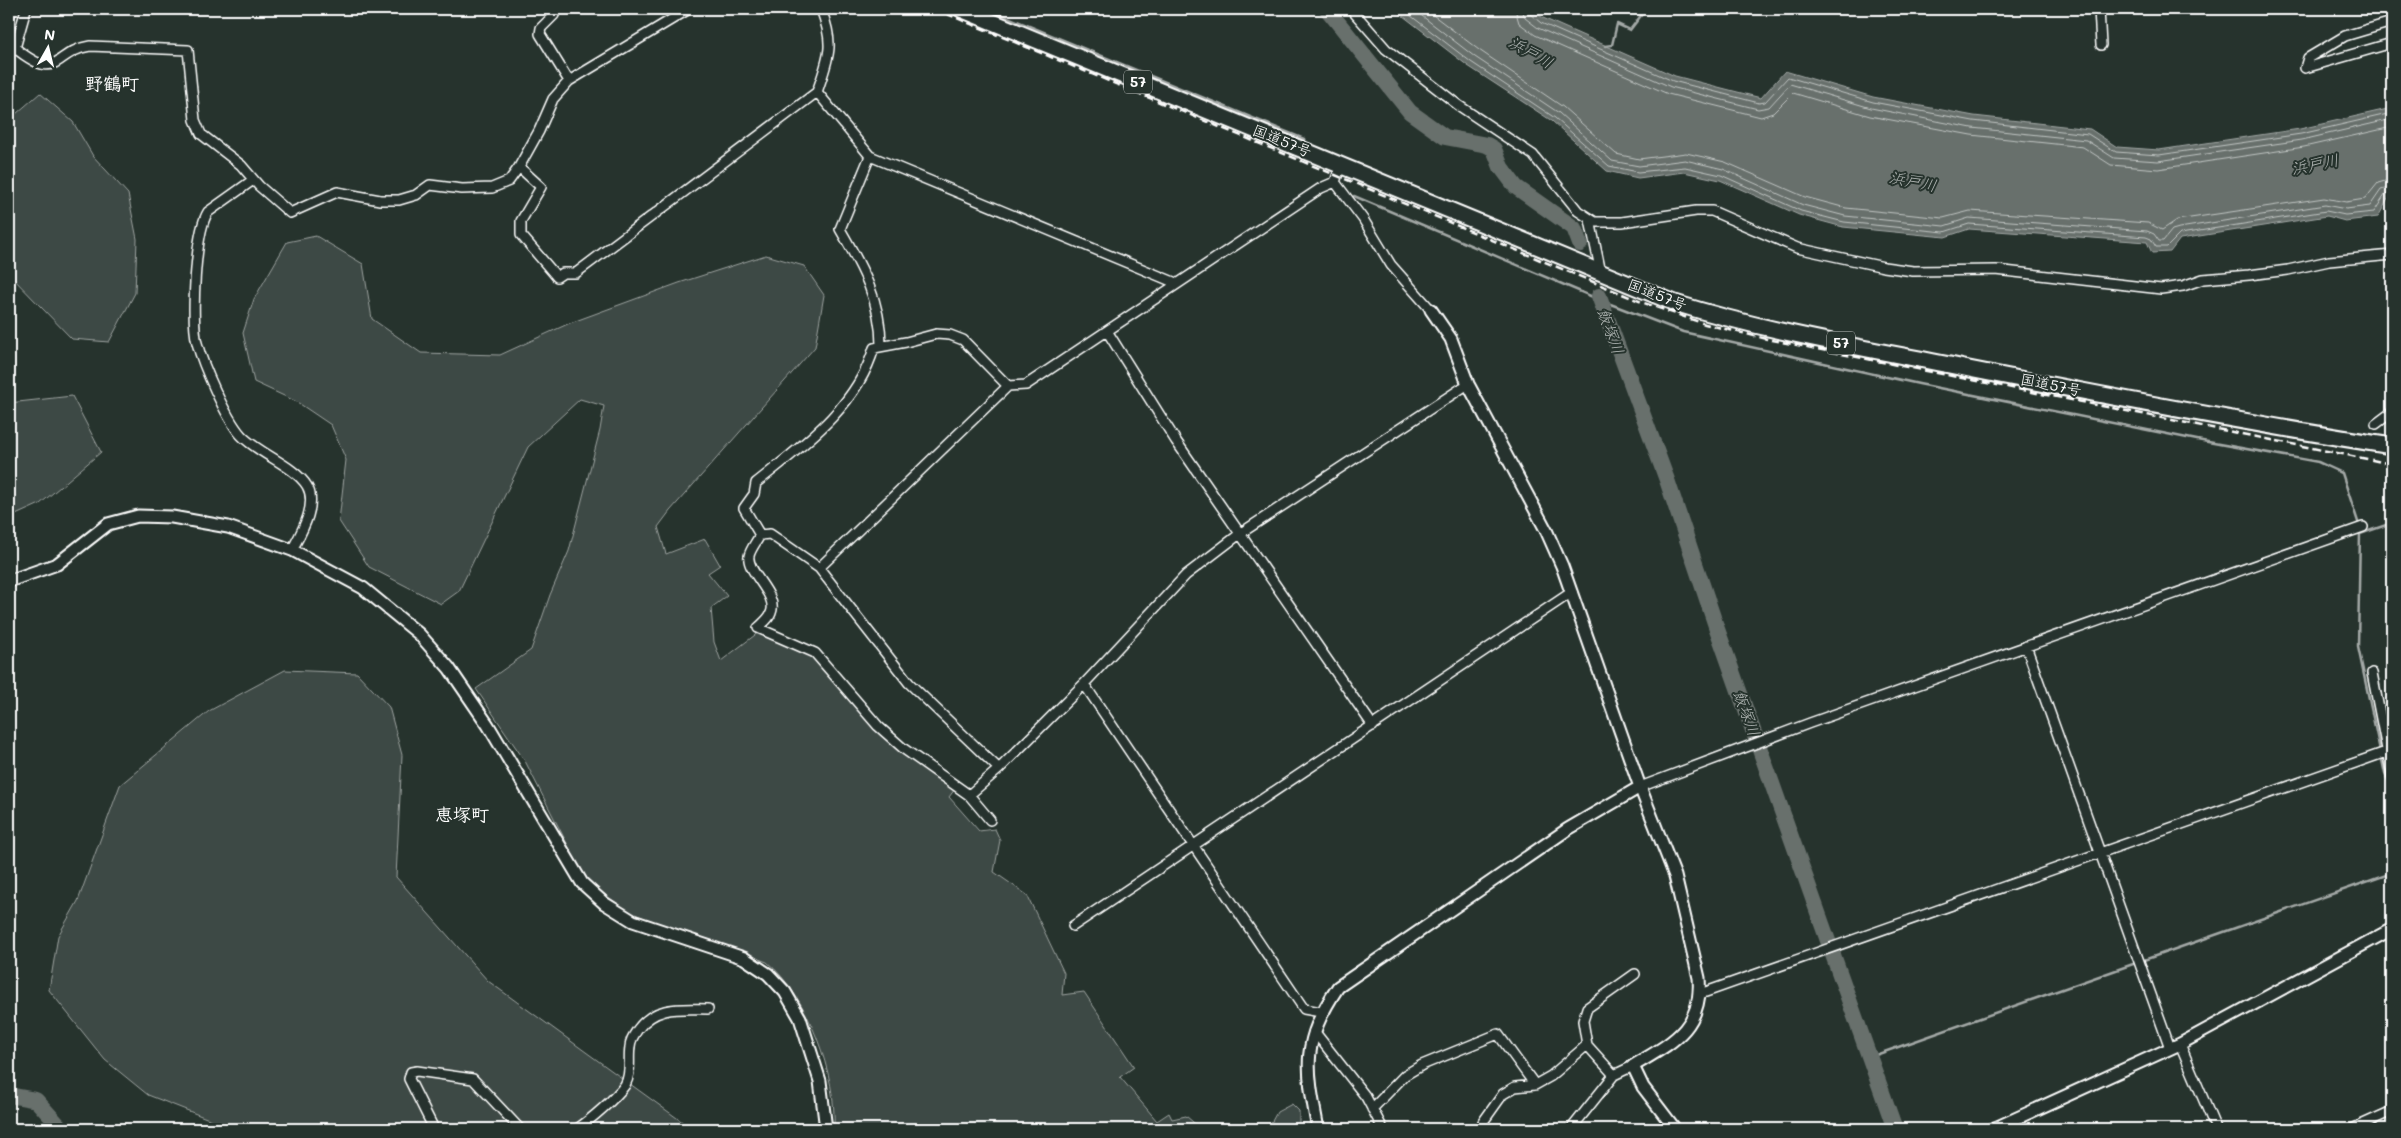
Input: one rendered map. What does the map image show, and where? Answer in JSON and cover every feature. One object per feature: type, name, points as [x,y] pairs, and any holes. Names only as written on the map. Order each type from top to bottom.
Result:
[{"type":"highway","name":"国道57号","points":[[961,9],[1675,303],[1765,328],[2130,401],[2392,446]]},
{"type":"street","points":[[26,9],[15,48],[36,63],[48,66],[59,62],[79,48],[90,46],[188,50],[195,120],[201,134],[241,165],[253,180],[290,213],[336,192],[380,200],[399,200],[416,195],[430,185],[462,189],[492,188],[509,181],[539,131],[553,99],[569,81],[689,9]]},
{"type":"street","points":[[555,9],[554,15],[541,28],[540,34],[569,81]]},
{"type":"street","points":[[519,167],[541,187],[521,221],[521,235],[557,277],[564,273],[576,273],[817,92],[830,54],[830,40],[821,9]]},
{"type":"street","points":[[1352,9],[1386,49],[1458,105],[1534,156],[1578,211],[1590,220],[1622,222],[1696,211],[1712,211],[1797,248],[1884,267],[1913,271],[1996,270],[2162,289],[2183,286],[2203,279],[2288,270],[2329,261],[2392,255]]},
{"type":"street","points":[[2099,9],[2101,45]]},
{"type":"street","points":[[2392,22],[2344,36],[2308,58],[2305,68],[2392,43]]},
{"type":"street","points":[[817,92],[870,156],[1176,283]]},
{"type":"street","points":[[870,156],[840,229],[872,289],[881,322],[881,345]]},
{"type":"street","points":[[1335,182],[1340,165]]},
{"type":"street","points":[[253,180],[208,212],[203,220],[197,265],[194,329],[208,372],[230,420],[242,437],[299,477],[307,486],[310,498],[308,514],[292,550]]},
{"type":"street","points":[[819,568],[1008,386],[1026,385],[1176,283],[1321,188],[1335,182]]},
{"type":"street","points":[[1335,182],[1363,219],[1391,265],[1431,310],[1450,340],[1468,384],[1546,530],[1572,592],[1640,787],[1674,876],[1697,969],[1700,994],[1697,1009],[1689,1026],[1665,1047],[1614,1075],[1571,1129]]},
{"type":"street","points":[[1590,220],[1601,273]]},
{"type":"street","points":[[2380,256],[2392,248]]},
{"type":"street","points":[[1107,331],[1176,441],[1373,726]]},
{"type":"street","points":[[760,535],[744,508],[754,494],[756,483],[846,403],[863,377],[874,348],[936,334],[950,335],[963,340],[1008,386]]},
{"type":"street","points":[[969,795],[999,769],[1084,684],[1186,575],[1241,534],[1468,384]]},
{"type":"street","points":[[2376,424],[2392,412]]},
{"type":"street","points":[[9,581],[57,564],[108,524],[138,516],[172,517],[228,527],[292,550],[362,588],[419,634],[450,668],[488,725],[582,883],[604,903],[633,921],[654,930],[744,958],[768,974],[784,992],[800,1018],[818,1074],[826,1129]]},
{"type":"street","points":[[1318,1129],[1308,1073],[1308,1057],[1321,1012],[1338,987],[1568,830],[1640,787],[1763,740],[2359,529]]},
{"type":"street","points":[[760,535],[770,534],[819,568],[909,682],[999,769]]},
{"type":"street","points":[[760,535],[749,556],[750,563],[768,595],[772,607],[771,614],[758,628],[815,653],[878,726],[904,749],[969,795],[990,820]]},
{"type":"street","points":[[1074,926],[1572,592]]},
{"type":"street","points":[[2026,646],[2101,854],[2175,1046],[2216,1129]]},
{"type":"street","points":[[2372,673],[2392,775]]},
{"type":"street","points":[[1084,684],[1304,1009],[1321,1012]]},
{"type":"street","points":[[1700,994],[2386,752]]},
{"type":"street","points":[[1993,1129],[2175,1046],[2392,929]]},
{"type":"street","points":[[1614,1075],[1587,1045],[1583,1021],[1587,1008],[1635,974]]},
{"type":"street","points":[[577,1129],[588,1122],[625,1084],[629,1074],[630,1045],[643,1023],[661,1010],[708,1008]]},
{"type":"street","points":[[1314,1031],[1346,1070],[1372,1108],[1383,1129]]},
{"type":"street","points":[[1372,1108],[1405,1075],[1422,1065],[1498,1034],[1535,1085]]},
{"type":"street","points":[[1484,1129],[1483,1122],[1503,1094],[1516,1086],[1535,1085],[1550,1076],[1587,1045]]},
{"type":"street","points":[[1633,1066],[1643,1087],[1675,1129]]},
{"type":"street","points":[[434,1129],[411,1085],[409,1079],[411,1072],[418,1071],[473,1079],[520,1129]]},
{"type":"street","points":[[2352,1129],[2392,1111]]},
{"type":"shaded area","points":[[40,93],[73,122],[93,156],[128,194],[137,239],[135,293],[109,342],[72,339],[9,274],[9,120]]},
{"type":"shaded area","points":[[316,236],[363,264],[372,319],[421,353],[500,355],[570,323],[679,283],[766,255],[804,266],[824,295],[815,347],[658,527],[666,554],[705,539],[720,565],[708,573],[727,596],[711,608],[714,642],[721,661],[759,632],[814,656],[877,729],[955,789],[949,797],[979,831],[995,829],[1000,840],[994,872],[1027,895],[1064,973],[1062,995],[1084,992],[1134,1067],[1120,1077],[1157,1121],[1169,1113],[1172,1119],[1186,1116],[1201,1129],[834,1129],[831,1085],[817,1038],[795,995],[782,977],[767,962],[631,913],[586,881],[525,761],[476,689],[531,650],[550,595],[569,551],[600,430],[604,406],[580,399],[528,447],[459,591],[441,604],[369,567],[339,521],[346,460],[331,425],[297,402],[254,382],[243,333],[254,299],[287,242]]},
{"type":"shaded area","points":[[72,396],[101,452],[40,504],[9,518],[9,403]]},
{"type":"shaded area","points":[[285,670],[357,673],[389,707],[402,755],[396,877],[488,981],[688,1126],[689,1129],[225,1129],[209,1119],[148,1095],[105,1060],[49,990],[58,936],[78,901],[120,785],[209,711]]},
{"type":"shaded area","points":[[1292,1104],[1299,1111],[1299,1125],[1290,1129],[1254,1129],[1271,1123],[1277,1112]]},
{"type":"water","name":"浜戸川","points":[[1394,9],[1531,9],[1543,18],[1675,76],[1761,98],[1785,71],[1873,97],[1974,116],[2090,129],[2117,147],[2159,150],[2300,129],[2392,108],[2392,198],[2388,199],[2378,217],[2345,221],[2327,216],[2180,239],[2170,252],[2152,253],[2147,242],[1969,229],[1945,237],[1843,227],[1799,215],[1720,180],[1684,172],[1638,178],[1607,171],[1552,121],[1468,66]]},
{"type":"waterway","points":[[988,9],[1304,139],[1305,142]]},
{"type":"waterway","name":"飯塚川","points":[[1327,9],[1410,112],[1445,137],[1487,145],[1494,149],[1501,167],[1516,187],[1574,228],[1580,244]]},
{"type":"waterway","points":[[1605,46],[1612,45],[1617,24],[1630,30],[1646,9]]},
{"type":"waterway","points":[[1354,196],[1600,300],[1683,332],[1919,384],[2197,440],[2318,462],[2342,473],[2359,525]]},
{"type":"waterway","name":"飯塚川","points":[[1599,296],[1667,480],[1717,629],[1895,1129]]},
{"type":"waterway","points":[[2360,534],[2392,523]]},
{"type":"waterway","points":[[2360,531],[2358,647],[2385,774],[2392,790]]},
{"type":"waterway","points":[[2141,961],[2392,873]]},
{"type":"waterway","points":[[1870,1057],[2136,963]]},
{"type":"waterway","name":"飯塚川","points":[[9,1095],[36,1100],[62,1129]]},
{"type":"railway","points":[[935,9],[1644,303],[1705,324],[1767,339],[2392,464]]},
{"type":"district","name":"野鶴町","points":[[112,84]]},
{"type":"district","name":"恵塚町","points":[[462,815]]}]
